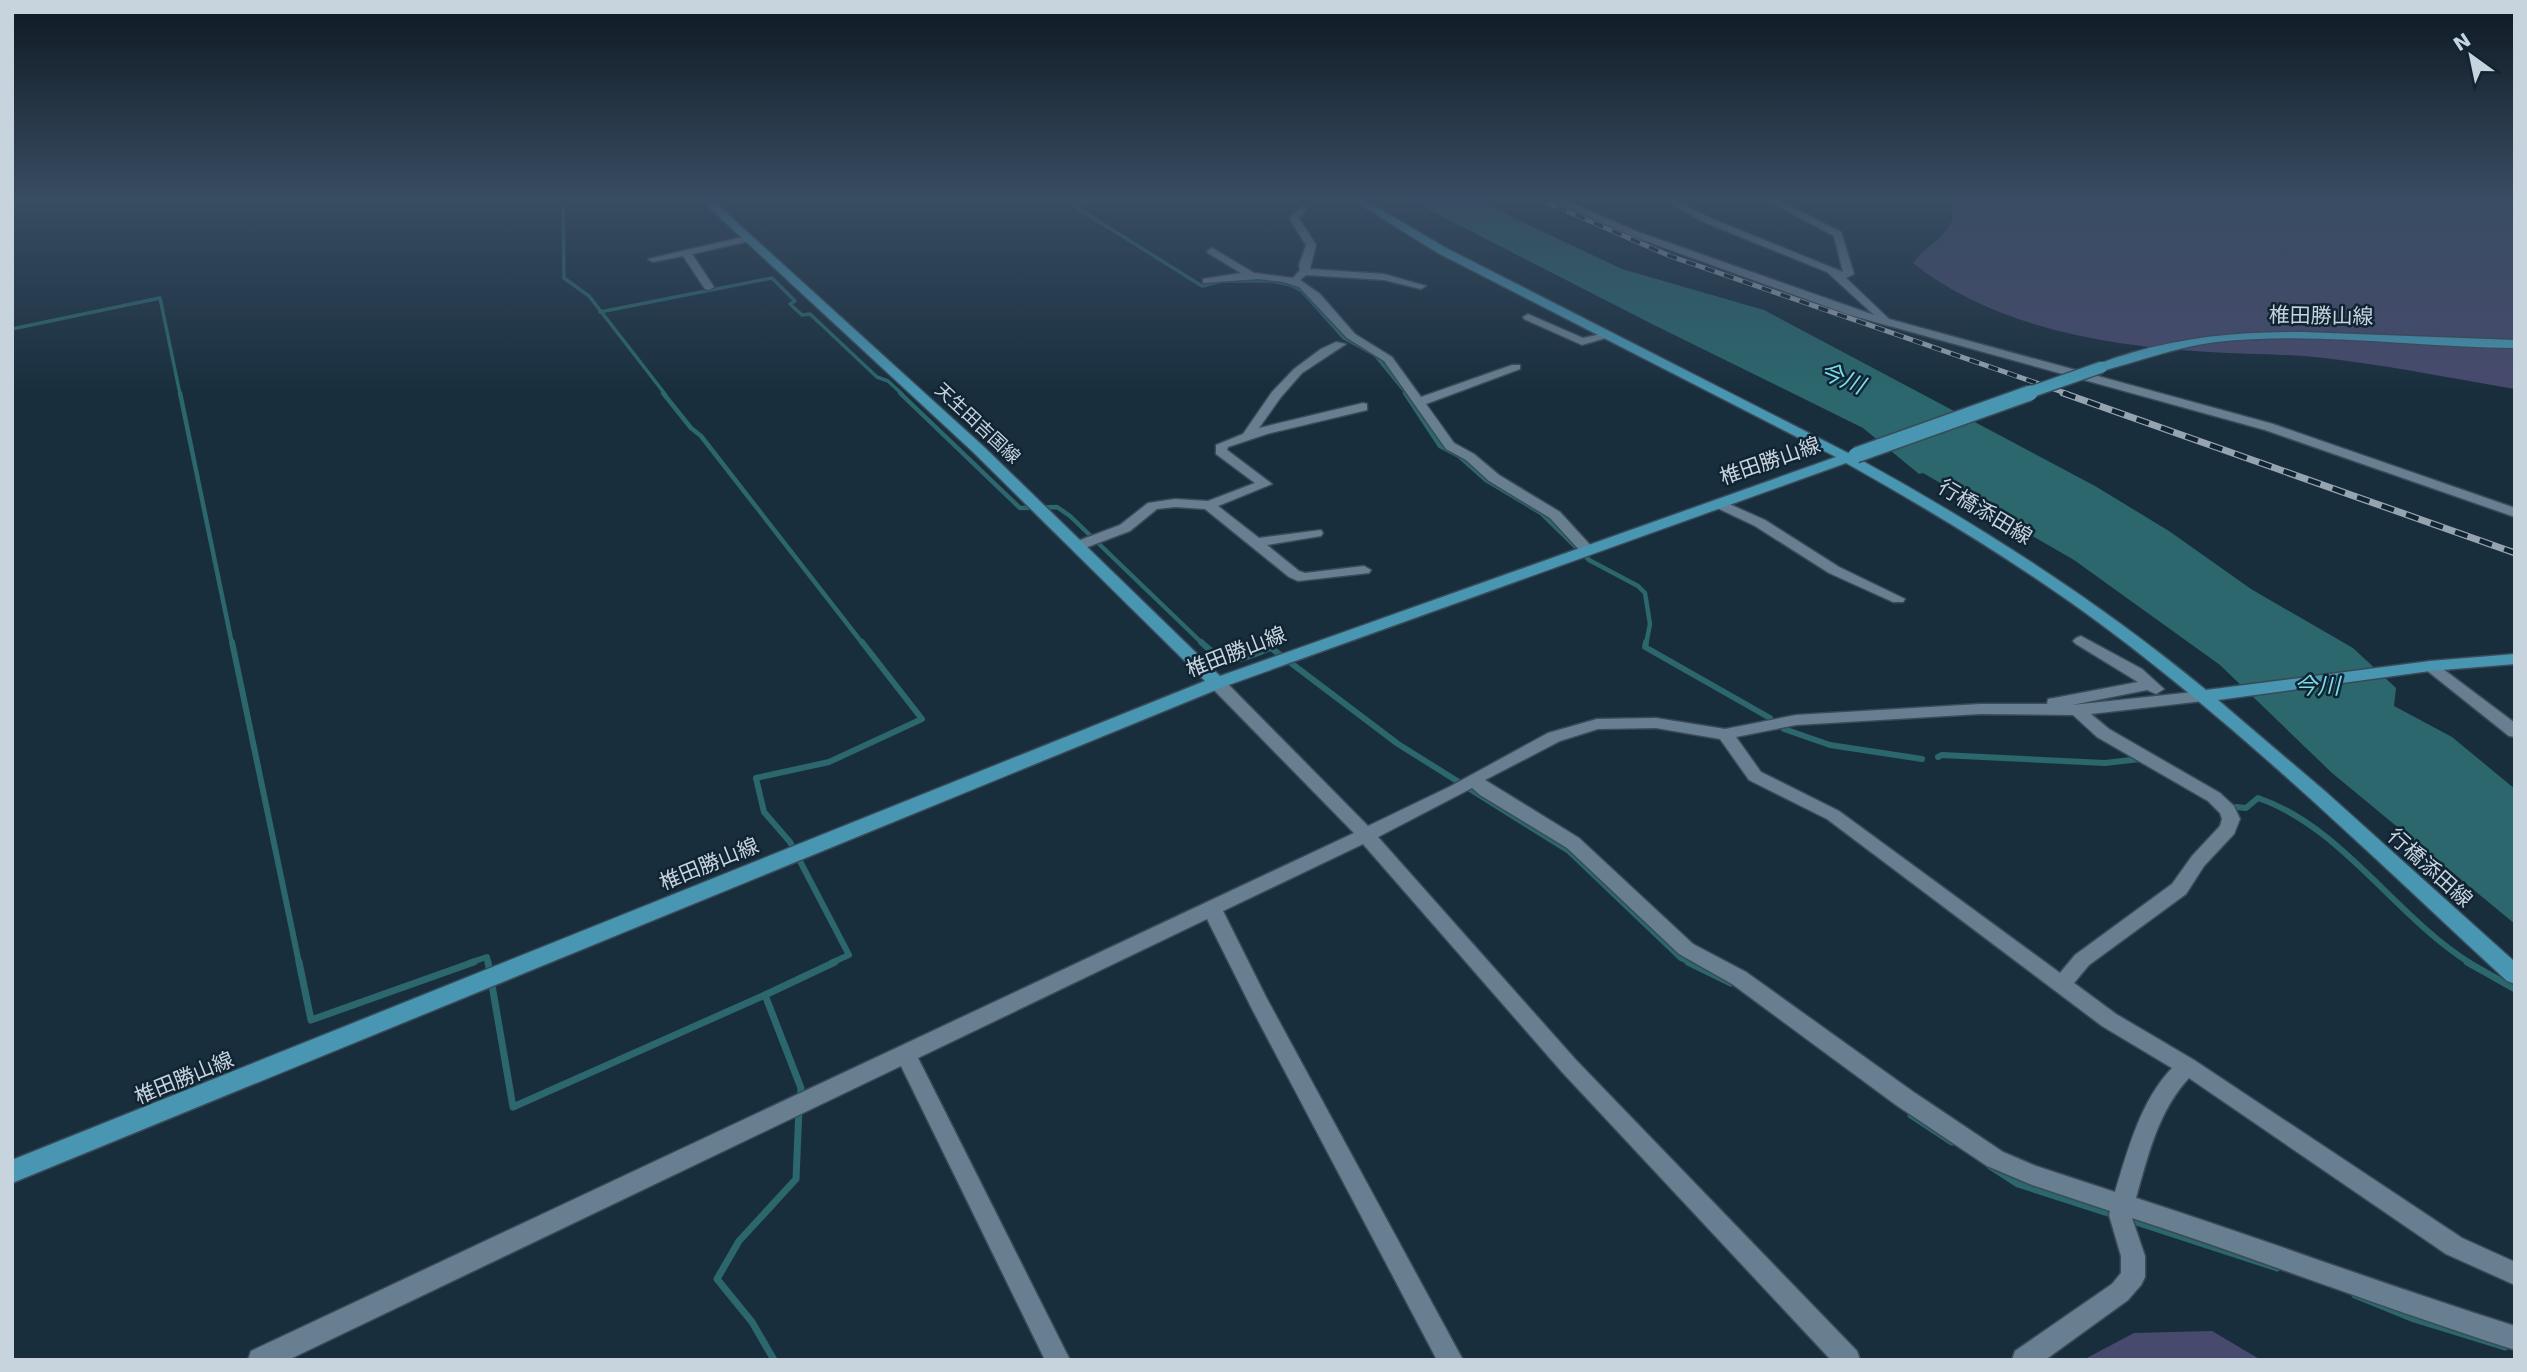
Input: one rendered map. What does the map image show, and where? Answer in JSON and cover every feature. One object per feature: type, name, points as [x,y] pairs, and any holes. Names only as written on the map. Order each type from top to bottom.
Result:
[{"type":"main road","name":"天生田吉国線","points":[[774,263],[1080,545],[1217,683]]},
{"type":"main road","name":"行橋添田線","points":[[1471,263],[1852,456],[2021,560],[2210,695],[2515,975]]},
{"type":"main road","name":"椎田勝山線","points":[[12,1172],[1217,683],[2150,350],[2231,337],[2515,344]]},
{"type":"main road","points":[[2210,695],[2430,666],[2515,659]]},
{"type":"street","points":[[694,263],[709,287]]},
{"type":"street","points":[[1231,263],[1255,278]]},
{"type":"street","points":[[1304,272],[1305,263]]},
{"type":"street","points":[[1715,263],[1854,313],[2269,427],[2515,513]]},
{"type":"street","points":[[1815,263],[1840,276],[1885,321]]},
{"type":"street","points":[[1840,276],[1849,274],[1843,263]]},
{"type":"street","points":[[1294,281],[1304,272],[1384,277],[1421,286]]},
{"type":"street","points":[[1207,281],[1217,278],[1294,281],[1313,293],[1350,335],[1378,350],[1420,402],[1450,446],[1470,457],[1494,478],[1555,515],[1587,550]]},
{"type":"street","points":[[1528,317],[1582,342],[1610,335]]},
{"type":"street","points":[[1248,436],[1266,407],[1301,366],[1322,351],[1340,344]]},
{"type":"street","points":[[1420,402],[1516,367]]},
{"type":"street","points":[[1080,545],[1125,527],[1153,506],[1175,503],[1209,505],[1265,484],[1220,451],[1222,445],[1363,407]]},
{"type":"street","points":[[1718,503],[1760,523],[1834,570],[1898,599]]},
{"type":"street","points":[[1209,505],[1303,579],[1364,570]]},
{"type":"street","points":[[1256,543],[1316,533]]},
{"type":"street","points":[[2081,641],[2136,672],[2167,700]]},
{"type":"street","points":[[2430,666],[2515,732]]},
{"type":"street","points":[[1217,683],[1366,835],[1569,1066],[1848,1360]]},
{"type":"street","points":[[2029,707],[2151,684]]},
{"type":"street","points":[[261,1360],[1366,835],[1457,790],[1554,737],[1597,724],[1656,723],[1725,734],[1796,720],[2029,707],[2077,710],[2210,695]]},
{"type":"street","points":[[2061,985],[2082,960],[2179,889],[2198,861],[2228,829],[2231,819],[2228,810],[2214,797],[2103,733],[2077,710]]},
{"type":"street","points":[[1725,734],[1755,776],[1833,815],[2109,1020],[2187,1066],[2455,1246],[2515,1274]]},
{"type":"street","points":[[1473,779],[1486,791],[1573,843],[1686,949],[1739,978],[1904,1098],[1994,1159],[2032,1175],[2302,1263],[2396,1300],[2515,1338]]},
{"type":"street","points":[[1212,909],[1259,1003],[1451,1360]]},
{"type":"street","points":[[905,1053],[1058,1360]]},
{"type":"street","points":[[2024,1360],[2120,1292],[2133,1277],[2133,1256],[2120,1215],[2138,1151],[2164,1090],[2187,1066]]},
{"type":"shaded area","points":[[1913,263],[2515,263],[2515,389],[2315,357],[2171,349],[2093,338],[2016,318],[1945,285]]},
{"type":"shaded area","points":[[2212,1331],[2261,1360],[2083,1360],[2134,1333]]},
{"type":"water","name":"今川","points":[[1533,263],[1609,263],[1764,310],[2095,486],[2169,531],[2251,589],[2353,648],[2396,688],[2394,706],[2452,737],[2515,789],[2515,924],[2332,773],[2220,665],[2074,560],[1923,473],[1919,474],[1863,428]]},
{"type":"waterway","points":[[564,263],[564,278],[589,296],[601,312]]},
{"type":"waterway","points":[[1165,263],[1202,286],[1222,281],[1272,281],[1291,285],[1302,291],[1344,338],[1375,355],[1407,394]]},
{"type":"waterway","points":[[601,312],[772,278],[795,301],[790,304],[802,315],[810,314],[877,377],[888,381],[902,394]]},
{"type":"waterway","points":[[12,329],[160,298],[180,394]]},
{"type":"waterway","points":[[601,312],[665,394]]},
{"type":"waterway","points":[[180,393],[232,644]]},
{"type":"waterway","points":[[663,393],[691,428],[701,436],[863,644]]},
{"type":"waterway","points":[[900,393],[1020,508],[1057,507],[1070,516],[1203,644]]},
{"type":"waterway","points":[[1405,393],[1440,446],[1459,456],[1486,480],[1541,513],[1589,560],[1638,586],[1645,593],[1650,624],[1646,644]]},
{"type":"waterway","points":[[232,642],[299,963]]},
{"type":"waterway","points":[[831,963],[849,955],[790,842],[764,812],[756,778],[829,762],[922,719],[862,642]]},
{"type":"waterway","points":[[1201,642],[1219,656],[1234,660],[1271,648],[1398,744],[1569,851],[1681,958],[1692,963]]},
{"type":"waterway","points":[[1646,642],[1645,647],[1770,718]]},
{"type":"waterway","points":[[1784,729],[1830,745],[1922,759]]},
{"type":"waterway","points":[[1938,757],[1942,755],[2105,763],[2140,759]]},
{"type":"waterway","points":[[2236,807],[2246,808],[2258,798],[2288,811],[2316,829],[2342,850],[2417,922],[2470,963]]},
{"type":"waterway","points":[[469,963],[487,957],[488,963]]},
{"type":"waterway","points":[[299,962],[311,1020],[474,962]]},
{"type":"waterway","points":[[488,962],[513,1107],[765,995]]},
{"type":"waterway","points":[[765,995],[835,962]]},
{"type":"waterway","points":[[1688,962],[1731,983]]},
{"type":"waterway","points":[[2467,962],[2515,989]]},
{"type":"waterway","points":[[765,995],[801,1088],[800,1099]]},
{"type":"waterway","points":[[774,1360],[752,1322],[717,1279],[739,1241],[796,1179],[799,1108]]},
{"type":"waterway","points":[[1911,1115],[1952,1142]]},
{"type":"waterway","points":[[1990,1166],[2018,1184],[2114,1215]]},
{"type":"waterway","points":[[2127,1219],[2277,1268]]},
{"type":"waterway","points":[[2355,1295],[2414,1319],[2505,1347]]},
{"type":"railway","points":[[1690,263],[2068,394]]},
{"type":"railway","points":[[2063,393],[2515,553]]}]
